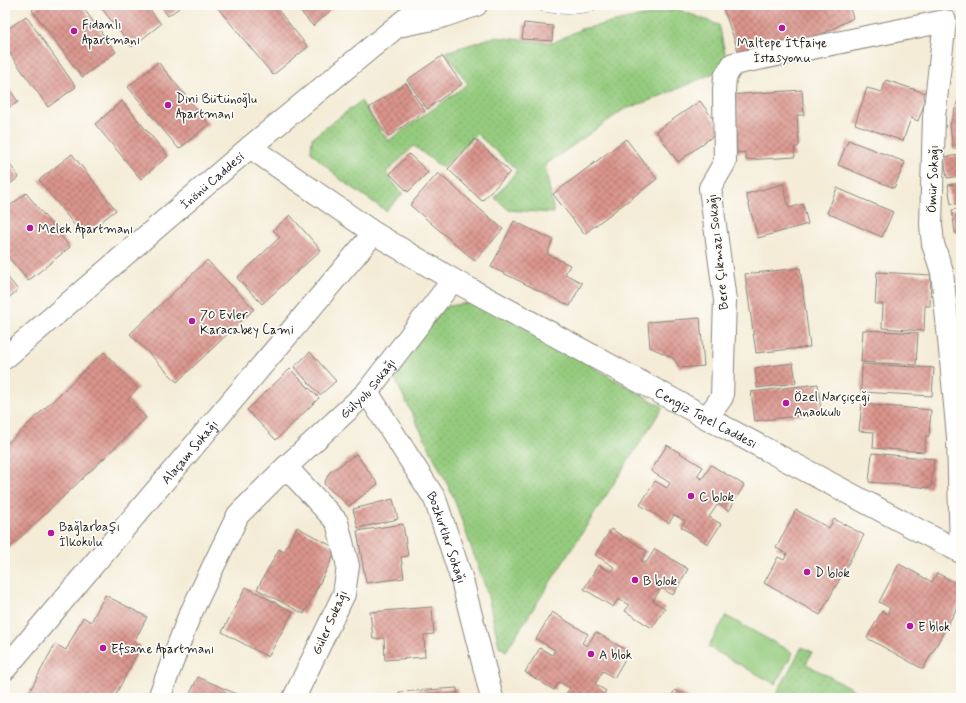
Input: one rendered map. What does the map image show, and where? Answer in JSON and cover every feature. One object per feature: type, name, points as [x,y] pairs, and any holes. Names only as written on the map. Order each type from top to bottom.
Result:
[{"type":"main road","name":"İnönü Caddesi","points":[[5,358],[250,147],[423,5]]},
{"type":"main road","points":[[398,26],[438,18],[476,5]]},
{"type":"main road","name":"Ömür Sokağı","points":[[733,64],[945,21],[934,117],[931,225],[933,244],[942,272],[950,347],[958,437],[961,552]]},
{"type":"main road","name":"Bere Çıkmazı Sokağı","points":[[707,418],[722,397],[725,300],[710,188],[725,162],[725,77],[733,64]]},
{"type":"main road","points":[[250,147],[374,233],[453,280]]},
{"type":"main road","name":"Alaçam Sokağı","points":[[5,669],[374,233]]},
{"type":"main road","name":"Cengiz Topel Caddesi","points":[[453,280],[707,418],[961,552]]},
{"type":"main road","name":"Gülyolu Sokağı","points":[[158,698],[188,620],[238,515],[286,466],[367,392],[453,280]]},
{"type":"main road","name":"Bozkurtlar Sokağı","points":[[367,392],[435,500],[462,580],[492,698]]},
{"type":"main road","name":"Güler Sokağı","points":[[286,466],[337,522],[348,566],[344,594],[294,698]]},
{"type":"lane","points":[[544,5],[555,7],[590,5]]},
{"type":"green space","points":[[677,9],[719,25],[728,67],[656,98],[623,110],[545,165],[554,213],[509,210],[495,198],[517,170],[477,134],[443,168],[414,146],[386,173],[403,194],[386,211],[340,179],[311,152],[312,138],[361,101],[388,141],[468,84],[446,52],[494,37],[553,43],[581,29]]},
{"type":"green space","points":[[478,301],[663,407],[506,651],[499,646],[487,592],[453,496],[393,375],[444,307]]},
{"type":"green space","points":[[726,616],[793,653],[775,684],[708,647]]},
{"type":"green space","points":[[802,647],[812,652],[806,664],[869,698],[774,698]]},
{"type":"building","name":"Fidanlı Apartmanı","points":[[39,5],[81,5],[116,52],[82,77],[32,10]]},
{"type":"building","points":[[99,5],[146,5],[161,24],[132,47]]},
{"type":"building","points":[[160,5],[183,5],[168,16]]},
{"type":"building","points":[[220,5],[274,5],[308,47],[273,75],[217,7]]},
{"type":"building","points":[[295,5],[337,5],[313,26]]},
{"type":"building","name":"Maltepe İtfaiye İstasyonu","points":[[722,5],[849,5],[853,18],[813,39],[740,56]]},
{"type":"building","points":[[26,16],[76,87],[48,107],[5,47],[5,31]]},
{"type":"building","points":[[524,23],[553,26],[552,41],[522,39]]},
{"type":"building","points":[[442,56],[462,84],[427,109],[407,80]]},
{"type":"building","name":"Dini Bütünoğlu Apartmanı","points":[[158,62],[209,124],[179,149],[128,87]]},
{"type":"building","points":[[886,80],[928,94],[918,121],[911,118],[903,141],[855,124],[867,88],[882,92]]},
{"type":"building","points":[[5,82],[18,102],[5,110]]},
{"type":"building","points":[[406,83],[425,111],[388,137],[369,108]]},
{"type":"building","points":[[802,90],[804,115],[797,115],[799,146],[794,148],[795,157],[746,160],[745,152],[737,153],[735,123],[727,95]]},
{"type":"building","points":[[961,90],[961,148],[953,149],[950,125]]},
{"type":"building","points":[[122,101],[168,156],[141,179],[95,124]]},
{"type":"building","points":[[700,101],[721,130],[678,162],[656,131]]},
{"type":"building","points":[[475,139],[510,172],[482,201],[448,169]]},
{"type":"building","points":[[626,139],[657,179],[584,234],[553,194]]},
{"type":"building","points":[[848,140],[905,162],[894,188],[838,165]]},
{"type":"building","points":[[72,154],[116,210],[83,236],[39,180]]},
{"type":"building","points":[[409,154],[428,172],[408,192],[390,174]]},
{"type":"building","points":[[961,155],[961,176],[947,178],[944,157]]},
{"type":"building","points":[[5,158],[19,177],[5,188]]},
{"type":"building","points":[[438,173],[503,229],[475,261],[410,205]]},
{"type":"building","points":[[961,183],[961,203],[951,204],[948,185]]},
{"type":"building","points":[[783,184],[789,208],[803,204],[808,224],[758,238],[746,194]]},
{"type":"building","points":[[837,188],[893,212],[882,237],[827,213]]},
{"type":"building","name":"Melek Apartmanı","points":[[26,193],[70,247],[28,281],[5,253],[5,210]]},
{"type":"building","points":[[961,208],[961,233],[955,233],[952,210]]},
{"type":"building","points":[[290,215],[321,250],[262,304],[237,278],[280,237],[273,230]]},
{"type":"building","points":[[514,221],[553,240],[547,254],[570,265],[565,274],[582,283],[570,306],[491,267]]},
{"type":"building","name":"70 Evler Karacabey Cami","points":[[207,260],[254,309],[177,382],[130,334]]},
{"type":"building","points":[[800,268],[810,347],[756,353],[745,274]]},
{"type":"building","points":[[877,272],[931,275],[930,306],[925,306],[924,331],[882,328],[883,304],[875,304]]},
{"type":"building","points":[[5,274],[18,290],[5,301]]},
{"type":"building","points":[[700,318],[704,366],[680,368],[673,358],[650,347],[648,322]]},
{"type":"building","points":[[863,330],[918,333],[916,365],[861,362]]},
{"type":"building","points":[[104,352],[138,388],[128,399],[146,418],[5,552],[5,446]]},
{"type":"building","points":[[310,352],[336,381],[320,395],[294,367]]},
{"type":"building","points":[[793,363],[796,383],[757,388],[755,368]]},
{"type":"building","points":[[862,364],[934,368],[932,396],[861,392]]},
{"type":"building","points":[[290,369],[319,398],[276,440],[247,410]]},
{"type":"building","name":"Özel Narçiçeği Anaokulu","points":[[818,384],[821,413],[755,421],[751,392]]},
{"type":"building","points":[[862,404],[931,410],[929,436],[926,436],[924,452],[873,448],[874,432],[859,431]]},
{"type":"building","name":"C blok","points":[[667,445],[703,467],[697,476],[702,479],[711,465],[744,485],[729,511],[718,504],[709,517],[721,524],[708,544],[681,527],[685,521],[674,515],[669,523],[640,505],[655,481],[667,488],[670,483],[651,471]]},
{"type":"building","points":[[872,453],[934,459],[931,488],[869,482]]},
{"type":"building","points":[[356,454],[378,484],[349,506],[324,484],[329,473]]},
{"type":"building","points":[[393,499],[398,519],[358,528],[353,509]]},
{"type":"building","name":"D blok","points":[[796,510],[829,528],[834,519],[864,535],[820,615],[764,583],[778,557],[784,560],[787,554],[776,548]]},
{"type":"building","points":[[403,524],[408,556],[401,557],[404,578],[366,583],[357,531]]},
{"type":"building","points":[[297,527],[337,549],[304,614],[257,589],[279,549],[284,552]]},
{"type":"building","name":"B blok","points":[[611,529],[647,551],[641,560],[646,563],[655,549],[688,569],[673,595],[661,588],[653,601],[665,608],[652,628],[625,611],[629,605],[618,599],[613,607],[584,589],[598,565],[611,572],[614,567],[595,555]]},
{"type":"building","name":"E blok","points":[[899,564],[932,582],[937,573],[961,586],[961,601],[923,669],[867,638],[882,611],[887,614],[890,608],[879,602]]},
{"type":"building","points":[[246,587],[293,612],[268,657],[222,632]]},
{"type":"building","name":"Efsane Apartmanı","points":[[105,595],[147,617],[134,642],[141,646],[114,698],[26,698],[55,644],[66,650],[83,617],[91,622]]},
{"type":"building","points":[[432,607],[434,634],[424,635],[425,657],[385,660],[384,638],[373,639],[370,612]]},
{"type":"building","name":"A blok","points":[[552,612],[588,634],[582,643],[587,646],[596,632],[629,652],[614,678],[603,671],[595,684],[606,691],[601,698],[572,698],[566,694],[570,688],[559,682],[554,690],[525,672],[540,648],[552,655],[555,650],[536,639]]},
{"type":"building","points":[[198,677],[245,698],[188,698]]},
{"type":"building","points":[[457,688],[458,698],[399,698],[399,692]]},
{"type":"building","points":[[675,690],[689,698],[670,698]]},
{"type":"place","name":"Maltepe İtfaiye İstasyonu","points":[[782,28]]},
{"type":"place","name":"Fidanlı Apartmanı","points":[[74,31]]},
{"type":"place","name":"Dini Bütünoğlu Apartmanı","points":[[168,105]]},
{"type":"place","name":"Melek Apartmanı","points":[[30,228]]},
{"type":"place","name":"70 Evler Karacabey Cami","points":[[192,321]]},
{"type":"place","name":"Özel Narçiçeği Anaokulu","points":[[786,403]]},
{"type":"place","name":"C blok","points":[[691,496]]},
{"type":"place","name":"Bağlarbaşı İlkokulu","points":[[51,533]]},
{"type":"place","name":"D blok","points":[[807,572]]},
{"type":"place","name":"B blok","points":[[635,580]]},
{"type":"place","name":"E blok","points":[[910,626]]},
{"type":"place","name":"Efsane Apartmanı","points":[[103,648]]},
{"type":"place","name":"A blok","points":[[591,654]]}]
